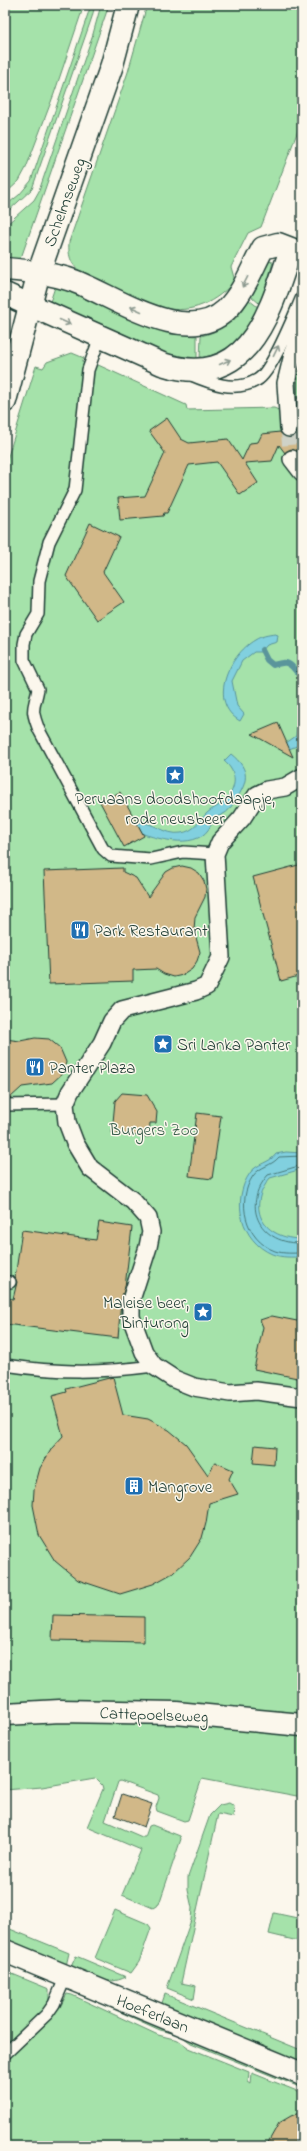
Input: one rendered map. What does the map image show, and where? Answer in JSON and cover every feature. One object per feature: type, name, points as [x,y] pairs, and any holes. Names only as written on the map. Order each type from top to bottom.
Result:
[{"type":"street","name":"Schelmseweg","points":[[5,401],[29,306],[112,65],[128,5]]},
{"type":"street","points":[[5,269],[40,272],[73,281],[157,318],[182,324],[192,324],[212,319],[226,311],[240,294],[263,248],[278,244],[297,251],[274,301],[253,341],[243,351],[212,367],[196,369],[174,368],[29,306],[5,294]]},
{"type":"street","points":[[289,428],[286,383],[296,342],[302,329]]},
{"type":"street","points":[[302,777],[285,788],[267,790],[257,795],[242,818],[220,842],[215,854],[222,952],[218,967],[207,986],[196,991],[122,1010],[112,1021],[102,1043],[70,1092],[65,1104],[67,1122],[82,1158],[102,1179],[133,1201],[148,1218],[151,1232],[148,1248],[131,1300],[131,1317],[144,1352],[154,1366],[174,1379],[194,1387],[230,1393],[256,1391],[302,1397]]},
{"type":"street","name":"Cattepoelseweg","points":[[5,1714],[67,1711],[176,1713],[302,1725]]},
{"type":"street","name":"Hoeferlaan","points":[[5,1951],[302,2074]]},
{"type":"lane","points":[[174,368],[211,383],[225,386],[238,386],[257,380],[269,366],[302,297]]},
{"type":"lane","points":[[100,337],[88,370],[75,490],[49,542],[39,581],[38,614],[26,634],[24,644],[24,660],[38,689],[32,709],[39,730],[103,849],[111,856],[151,859],[183,852],[215,854]]},
{"type":"lane","points":[[5,1105],[65,1104]]},
{"type":"lane","points":[[5,1365],[40,1370],[86,1372],[113,1372],[154,1366]]},
{"type":"lane","points":[[5,2054],[47,2014],[54,2004],[66,1976]]},
{"type":"green space","points":[[5,5],[84,5],[54,94],[26,168],[19,181],[5,194]]},
{"type":"green space","points":[[91,5],[95,5],[92,17],[32,189],[5,214],[5,206],[19,195],[31,181]]},
{"type":"green space","points":[[101,5],[109,5],[22,255],[18,260],[5,264],[5,226],[34,200],[39,191],[93,34]]},
{"type":"green space","points":[[147,5],[302,5],[302,120],[261,227],[248,233],[231,267],[235,281],[216,298],[198,307],[179,310],[161,308],[142,302],[84,274],[73,264],[69,252],[69,242],[128,72]]},
{"type":"green space","points":[[268,261],[273,262],[261,305],[251,296]]},
{"type":"green space","points":[[55,287],[62,287],[171,334],[197,336],[197,359],[175,358],[50,302]]},
{"type":"green space","points":[[249,300],[259,308],[243,334],[220,352],[200,358],[201,336],[217,331],[230,323],[245,307]]},
{"type":"green space","name":"Burgers' Zoo","points":[[72,353],[84,358],[82,362],[94,368],[96,364],[186,405],[187,410],[274,408],[297,418],[296,411],[302,412],[302,1717],[5,1706],[5,466],[36,366],[43,368],[47,362]]},
{"type":"green space","points":[[302,360],[302,400],[295,397],[293,382]]},
{"type":"green space","points":[[113,1719],[302,1734],[302,1797],[202,1778],[188,1820],[184,1821],[157,1811],[156,1807],[159,1798],[158,1795],[120,1781],[118,1782],[105,1821],[142,1837],[145,1837],[149,1826],[152,1825],[180,1836],[181,1839],[159,1904],[153,1908],[122,1895],[141,1850],[87,1827],[103,1789],[102,1785],[95,1778],[42,1787],[5,1790],[5,1722]]},
{"type":"green space","points":[[229,1803],[234,1806],[233,1817],[218,1814],[181,1983],[196,1986],[194,1999],[167,1988],[191,1920],[192,1908],[188,1890],[188,1877],[210,1815],[220,1805]]},
{"type":"green space","points":[[115,1910],[148,1924],[151,1928],[139,1962],[131,1973],[95,1958]]},
{"type":"green space","points":[[274,1913],[302,1919],[298,1941],[269,1934]]},
{"type":"green space","points":[[5,1927],[69,1953],[66,1966],[5,1943]]},
{"type":"green space","points":[[76,1956],[126,1977],[119,1980],[105,1981],[70,1969]]},
{"type":"green space","points":[[5,1971],[49,1989],[49,2002],[60,2007],[67,1994],[72,1995],[158,2035],[178,2040],[189,2048],[249,2072],[248,2081],[251,2083],[252,2073],[302,2093],[302,2146],[5,2146]]},
{"type":"green space","points":[[74,1991],[302,2082],[302,2088],[191,2043],[180,2035],[160,2030]]},
{"type":"green space","points":[[165,1994],[301,2050],[298,2063],[161,2006]]},
{"type":"water","points":[[267,635],[278,635],[277,642],[267,645],[261,652],[254,652],[242,661],[232,681],[237,706],[244,714],[240,721],[230,713],[225,702],[223,691],[225,679],[237,656],[246,647],[255,640]]},
{"type":"water","points":[[302,717],[302,744],[289,749],[286,743],[296,736],[297,725]]},
{"type":"water","points":[[231,754],[242,765],[245,776],[243,788],[229,809],[224,814],[213,819],[209,829],[202,836],[193,840],[173,841],[143,834],[137,823],[148,824],[169,832],[186,832],[196,826],[209,811],[225,801],[234,785],[234,775],[232,770],[224,761]]},
{"type":"water","points":[[286,1152],[302,1153],[302,1169],[270,1178],[259,1201],[259,1211],[262,1220],[277,1234],[289,1238],[302,1239],[302,1257],[280,1256],[272,1254],[261,1248],[246,1230],[240,1207],[244,1184],[250,1173],[256,1167],[276,1154]]},
{"type":"building","points":[[167,418],[181,439],[189,443],[228,439],[242,460],[250,443],[258,442],[262,434],[280,432],[284,437],[289,438],[297,434],[302,442],[302,448],[300,453],[291,449],[285,453],[279,445],[272,461],[245,463],[258,483],[240,495],[217,462],[189,465],[167,513],[164,513],[163,516],[120,520],[118,498],[145,496],[165,453],[149,431]]},
{"type":"building","points":[[90,523],[119,537],[103,572],[124,602],[97,620],[66,576]]},
{"type":"building","points":[[278,723],[293,757],[252,734]]},
{"type":"building","points":[[120,792],[144,836],[124,847],[100,802]]},
{"type":"building","points":[[302,864],[302,975],[281,981],[253,877]]},
{"type":"building","points":[[182,866],[191,868],[199,873],[204,881],[206,889],[205,897],[195,917],[194,930],[200,952],[192,969],[183,975],[174,977],[164,974],[156,969],[133,970],[133,981],[49,984],[44,871],[123,868],[123,872],[136,878],[148,897],[166,872],[173,868]]},
{"type":"building","name":"Panter Plaza","points":[[35,1038],[49,1039],[60,1048],[66,1062],[64,1072],[52,1083],[22,1087],[10,1098],[5,1098],[5,1039],[20,1041]]},
{"type":"building","points":[[122,1093],[147,1095],[157,1112],[156,1123],[150,1123],[149,1137],[112,1133],[115,1101]]},
{"type":"building","points":[[197,1113],[221,1116],[212,1179],[189,1176]]},
{"type":"building","points":[[99,1222],[132,1227],[125,1287],[121,1300],[118,1338],[5,1324],[5,1298],[13,1299],[17,1282],[15,1278],[22,1230],[96,1240]]},
{"type":"building","points":[[272,1316],[302,1322],[302,1379],[254,1369],[263,1327],[260,1320]]},
{"type":"building","name":"Mangrove","points":[[113,1377],[123,1415],[148,1419],[169,1430],[186,1444],[208,1475],[215,1462],[233,1470],[229,1479],[238,1494],[209,1503],[202,1538],[190,1557],[173,1573],[153,1584],[120,1594],[78,1580],[55,1561],[39,1535],[33,1505],[34,1490],[40,1468],[52,1448],[63,1436],[52,1396],[67,1392],[66,1389]]},
{"type":"building","points":[[255,1445],[275,1447],[274,1465],[253,1463]]},
{"type":"building","points":[[53,1615],[144,1617],[144,1642],[52,1640]]},
{"type":"building","points":[[122,1794],[152,1804],[144,1827],[115,1816]]},
{"type":"building","points":[[302,2112],[302,2146],[266,2146],[279,2123]]},
{"type":"waterway","points":[[262,650],[267,660],[273,665],[283,663],[288,664],[302,676]]},
{"type":"tunnel","points":[[289,428],[292,459]]},
{"type":"place","name":"Peruaans doodshoofdaapje, rode neusbeer","points":[[175,775]]},
{"type":"place","name":"Park Restaurant","points":[[80,930]]},
{"type":"place","name":"Sri Lanka Panter","points":[[163,1044]]},
{"type":"place","name":"Panter Plaza","points":[[35,1067]]},
{"type":"place","name":"Maleise beer, Binturong","points":[[203,1312]]},
{"type":"place","name":"Mangrove","points":[[134,1486]]}]
